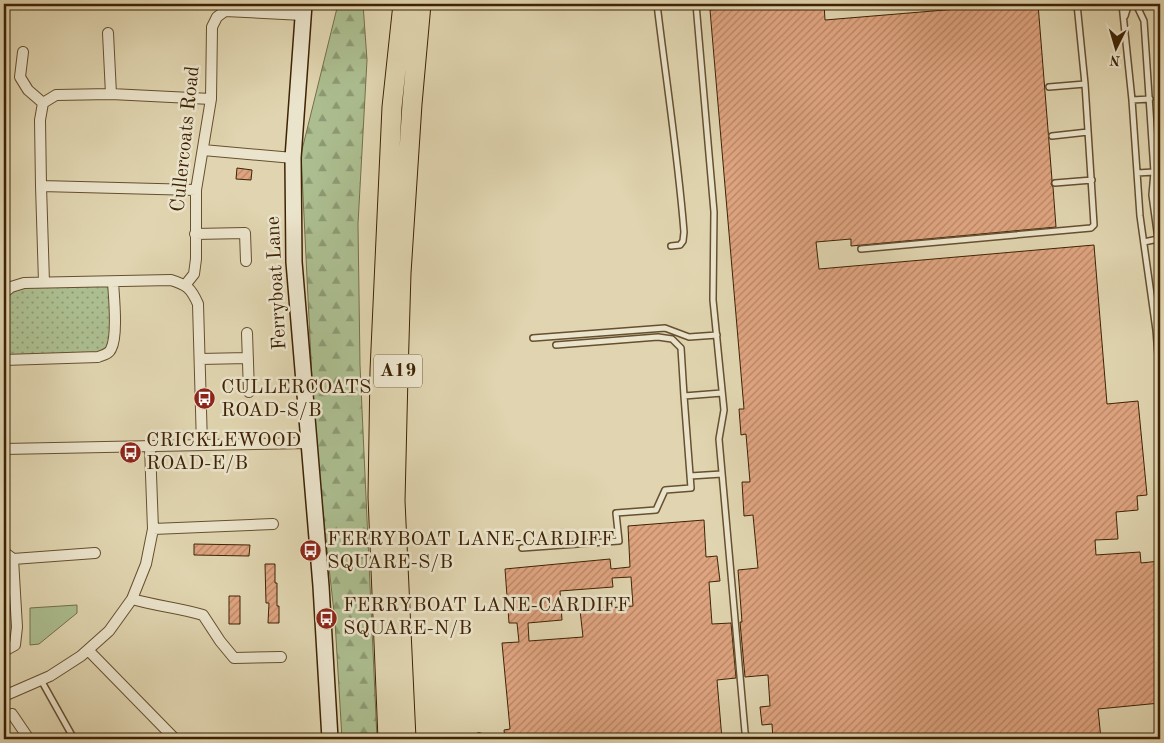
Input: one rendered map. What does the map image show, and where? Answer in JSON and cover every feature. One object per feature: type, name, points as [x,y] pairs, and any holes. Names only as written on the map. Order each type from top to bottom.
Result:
[{"type":"highway","name":"A19","points":[[388,739],[378,497],[380,381],[392,107],[403,4]]},
{"type":"highway","name":"A19","points":[[406,739],[395,501],[397,385],[401,273],[412,104],[421,4]]},
{"type":"street","name":"Cullercoats Road","points":[[186,284],[194,274],[196,190],[212,99],[212,26],[216,16],[226,11],[303,9]]},
{"type":"street","name":"Ferryboat Lane","points":[[303,9],[293,158],[294,262],[321,586],[330,739]]},
{"type":"street","points":[[108,33],[111,94]]},
{"type":"street","points":[[23,52],[20,77],[28,90],[43,103]]},
{"type":"street","points":[[44,282],[40,120],[43,103],[56,95],[111,94],[212,99]]},
{"type":"street","points":[[202,150],[293,158]]},
{"type":"street","points":[[41,186],[196,190]]},
{"type":"street","name":"Cullercoats Road","points":[[196,234],[245,233],[246,261]]},
{"type":"street","points":[[4,293],[11,287],[24,283],[44,282],[171,280],[186,284],[194,294],[198,304],[202,445]]},
{"type":"street","points":[[4,360],[98,357],[106,354],[111,350],[115,338],[113,282]]},
{"type":"street","points":[[247,333],[248,392]]},
{"type":"street","points":[[200,359],[248,358]]},
{"type":"street","points":[[4,449],[310,442]]},
{"type":"street","points":[[4,696],[50,676],[88,650],[109,631],[132,599],[146,564],[153,529],[150,447]]},
{"type":"street","points":[[153,529],[273,524]]},
{"type":"street","points":[[4,548],[4,552],[13,558],[95,554]]},
{"type":"street","points":[[4,651],[15,645],[17,627],[13,558]]},
{"type":"street","points":[[132,599],[156,606],[203,615],[234,658],[281,656]]},
{"type":"street","points":[[88,650],[175,739]]},
{"type":"street","points":[[12,714],[29,739]]},
{"type":"lane","points":[[657,4],[679,176],[684,232],[683,241],[680,245],[670,246]]},
{"type":"lane","points":[[696,4],[714,212],[712,278],[724,410],[719,439],[744,732],[747,739]]},
{"type":"lane","points":[[861,249],[1091,228],[1094,225],[1085,84],[1077,4]]},
{"type":"lane","points":[[1129,4],[1124,19],[1137,173],[1156,330],[1160,380]]},
{"type":"lane","points":[[1129,4],[1144,21],[1150,99],[1154,172],[1152,195],[1158,239],[1144,242]]},
{"type":"lane","points":[[1049,86],[1085,84]]},
{"type":"lane","points":[[1132,100],[1150,99]]},
{"type":"lane","points":[[1052,136],[1088,132]]},
{"type":"lane","points":[[1137,173],[1154,172]]},
{"type":"lane","points":[[1056,183],[1092,180]]},
{"type":"lane","points":[[1153,184],[1160,183]]},
{"type":"lane","points":[[533,338],[664,328],[689,337],[717,335]]},
{"type":"lane","points":[[522,548],[619,541],[616,513],[656,510],[665,490],[691,488],[681,348],[672,339],[658,337],[556,345]]},
{"type":"lane","points":[[684,396],[722,393]]},
{"type":"lane","points":[[690,476],[722,474]]},
{"type":"lane","points":[[41,680],[74,739]]},
{"type":"green space","points":[[338,4],[363,4],[367,60],[358,224],[360,365],[377,739],[342,739],[335,621],[315,442],[301,154]]},
{"type":"green space","points":[[113,282],[115,338],[106,354],[4,360],[4,293],[11,287]]},
{"type":"green space","points":[[77,605],[77,613],[39,644],[30,645],[30,608]]},
{"type":"building","points":[[782,4],[824,4],[825,20],[1017,4],[1038,4],[1051,184],[1053,187],[1056,227],[851,246],[851,239],[816,242],[819,269],[1094,245],[1107,404],[1138,401],[1147,495],[1137,496],[1138,510],[1116,512],[1118,539],[1095,540],[1096,555],[1140,552],[1141,563],[1160,561],[1160,703],[1098,709],[1101,739],[773,739],[772,724],[762,725],[760,707],[770,706],[768,675],[745,677],[740,622],[742,622],[738,570],[758,568],[753,515],[744,516],[742,482],[750,482],[746,434],[741,435],[739,409],[744,409],[710,10]]},
{"type":"building","points":[[237,168],[252,170],[251,180],[236,179]]},
{"type":"building","points":[[704,520],[706,557],[717,556],[720,581],[709,582],[712,624],[731,623],[736,678],[717,680],[722,739],[505,739],[504,730],[510,729],[502,643],[519,642],[517,623],[509,623],[505,569],[610,559],[611,569],[630,567],[628,526]],"holes":[[[631,577],[633,606],[580,610],[583,637],[529,641],[528,623],[562,620],[560,591],[613,587],[612,578]]]},
{"type":"building","points":[[194,544],[250,545],[249,556],[194,555]]},
{"type":"building","points":[[265,564],[275,564],[279,623],[268,623],[269,603],[266,603]]},
{"type":"building","points":[[229,596],[240,596],[240,624],[229,624]]},
{"type":"place","name":"CULLERCOATS ROAD-S/B","points":[[205,399]]},
{"type":"place","name":"CRICKLEWOOD ROAD-E/B","points":[[130,452]]},
{"type":"place","name":"FERRYBOAT LANE-CARDIFF SQUARE-S/B","points":[[311,551]]},
{"type":"place","name":"FERRYBOAT LANE-CARDIFF SQUARE-N/B","points":[[327,618]]}]
